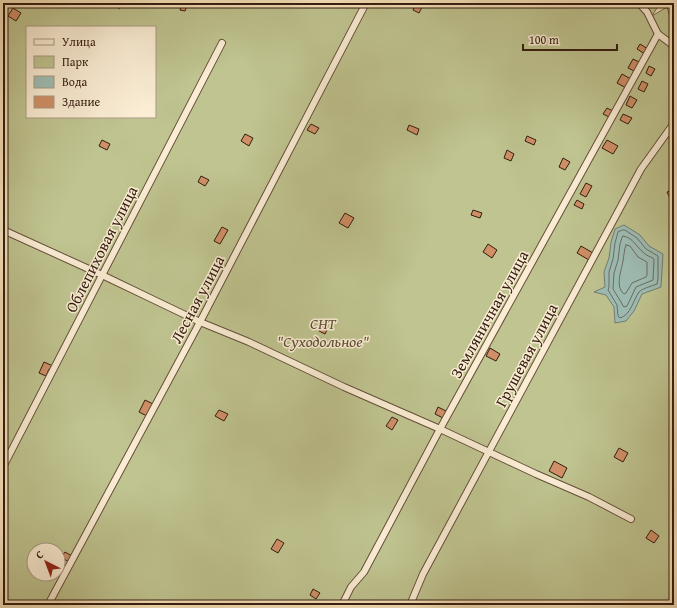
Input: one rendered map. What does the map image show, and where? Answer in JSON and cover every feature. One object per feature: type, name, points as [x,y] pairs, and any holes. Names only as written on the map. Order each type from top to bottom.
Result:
[{"type":"street","name":"Лесная улица","points":[[48,605],[200,322],[366,3]]},
{"type":"street","points":[[639,3],[647,12],[658,34],[674,46]]},
{"type":"street","name":"Земляничная улица","points":[[342,605],[351,587],[364,572],[440,429],[658,34]]},
{"type":"street","name":"Облепиховая улица","points":[[3,467],[222,43]]},
{"type":"street","name":"Грушевая улица","points":[[410,605],[423,574],[641,169],[674,123]]},
{"type":"street","points":[[3,230],[200,322],[249,342],[344,387],[589,497],[631,519]]},
{"type":"green space","name":"СНТ \"Суходольное\"","points":[[6,3],[108,3],[120,9],[113,3],[660,3],[652,16],[667,7],[674,30],[674,605],[3,605],[3,7]]},
{"type":"water","points":[[624,225],[640,235],[649,246],[663,254],[661,287],[642,294],[634,311],[626,321],[615,323],[614,307],[606,295],[594,292],[605,287],[604,272],[609,258],[611,242],[615,229]]},
{"type":"building","points":[[182,3],[188,3],[185,11],[180,10]]},
{"type":"building","points":[[416,3],[424,3],[419,13],[413,10]]},
{"type":"building","points":[[13,8],[21,13],[16,21],[8,16]]},
{"type":"building","points":[[640,44],[648,49],[645,54],[637,49]]},
{"type":"building","points":[[633,59],[641,63],[636,72],[628,68]]},
{"type":"building","points":[[649,66],[655,69],[651,76],[646,73]]},
{"type":"building","points":[[622,74],[631,79],[626,88],[617,83]]},
{"type":"building","points":[[642,81],[648,84],[644,92],[638,89]]},
{"type":"building","points":[[630,96],[637,100],[632,108],[626,105]]},
{"type":"building","points":[[607,108],[613,111],[609,117],[603,114]]},
{"type":"building","points":[[623,114],[632,118],[628,124],[620,120]]},
{"type":"building","points":[[311,124],[319,128],[315,134],[307,130]]},
{"type":"building","points":[[409,125],[419,129],[417,135],[407,130]]},
{"type":"building","points":[[245,134],[253,138],[249,146],[241,141]]},
{"type":"building","points":[[527,136],[536,140],[534,145],[525,141]]},
{"type":"building","points":[[102,140],[110,144],[107,150],[99,146]]},
{"type":"building","points":[[607,140],[618,146],[613,154],[602,148]]},
{"type":"building","points":[[507,150],[514,154],[511,161],[504,158]]},
{"type":"building","points":[[563,158],[570,162],[565,170],[559,167]]},
{"type":"building","points":[[201,176],[209,180],[205,186],[198,182]]},
{"type":"building","points":[[586,183],[592,186],[586,197],[580,194]]},
{"type":"building","points":[[674,189],[674,202],[672,203],[667,192]]},
{"type":"building","points":[[577,200],[584,204],[582,209],[574,205]]},
{"type":"building","points":[[473,210],[482,213],[480,218],[471,215]]},
{"type":"building","points":[[345,213],[354,218],[348,228],[339,223]]},
{"type":"building","points":[[222,227],[228,230],[220,244],[214,241]]},
{"type":"building","points":[[488,244],[497,250],[492,258],[483,252]]},
{"type":"building","points":[[581,246],[593,253],[589,260],[577,253]]},
{"type":"building","points":[[321,325],[328,328],[325,334],[319,331]]},
{"type":"building","points":[[490,348],[500,354],[496,361],[486,356]]},
{"type":"building","points":[[44,362],[53,366],[52,370],[49,369],[46,376],[39,373]]},
{"type":"building","points":[[145,400],[153,404],[147,416],[139,412]]},
{"type":"building","points":[[438,407],[446,411],[443,418],[435,414]]},
{"type":"building","points":[[219,410],[228,414],[224,421],[215,416]]},
{"type":"building","points":[[392,417],[398,420],[392,430],[386,426]]},
{"type":"building","points":[[619,448],[628,453],[623,462],[614,457]]},
{"type":"building","points":[[554,461],[567,468],[562,478],[549,471]]},
{"type":"building","points":[[651,530],[659,536],[654,543],[646,538]]},
{"type":"building","points":[[277,539],[284,543],[278,553],[271,549]]},
{"type":"building","points":[[66,553],[72,556],[69,562],[66,560]]},
{"type":"building","points":[[313,589],[320,593],[316,599],[310,595]]}]
